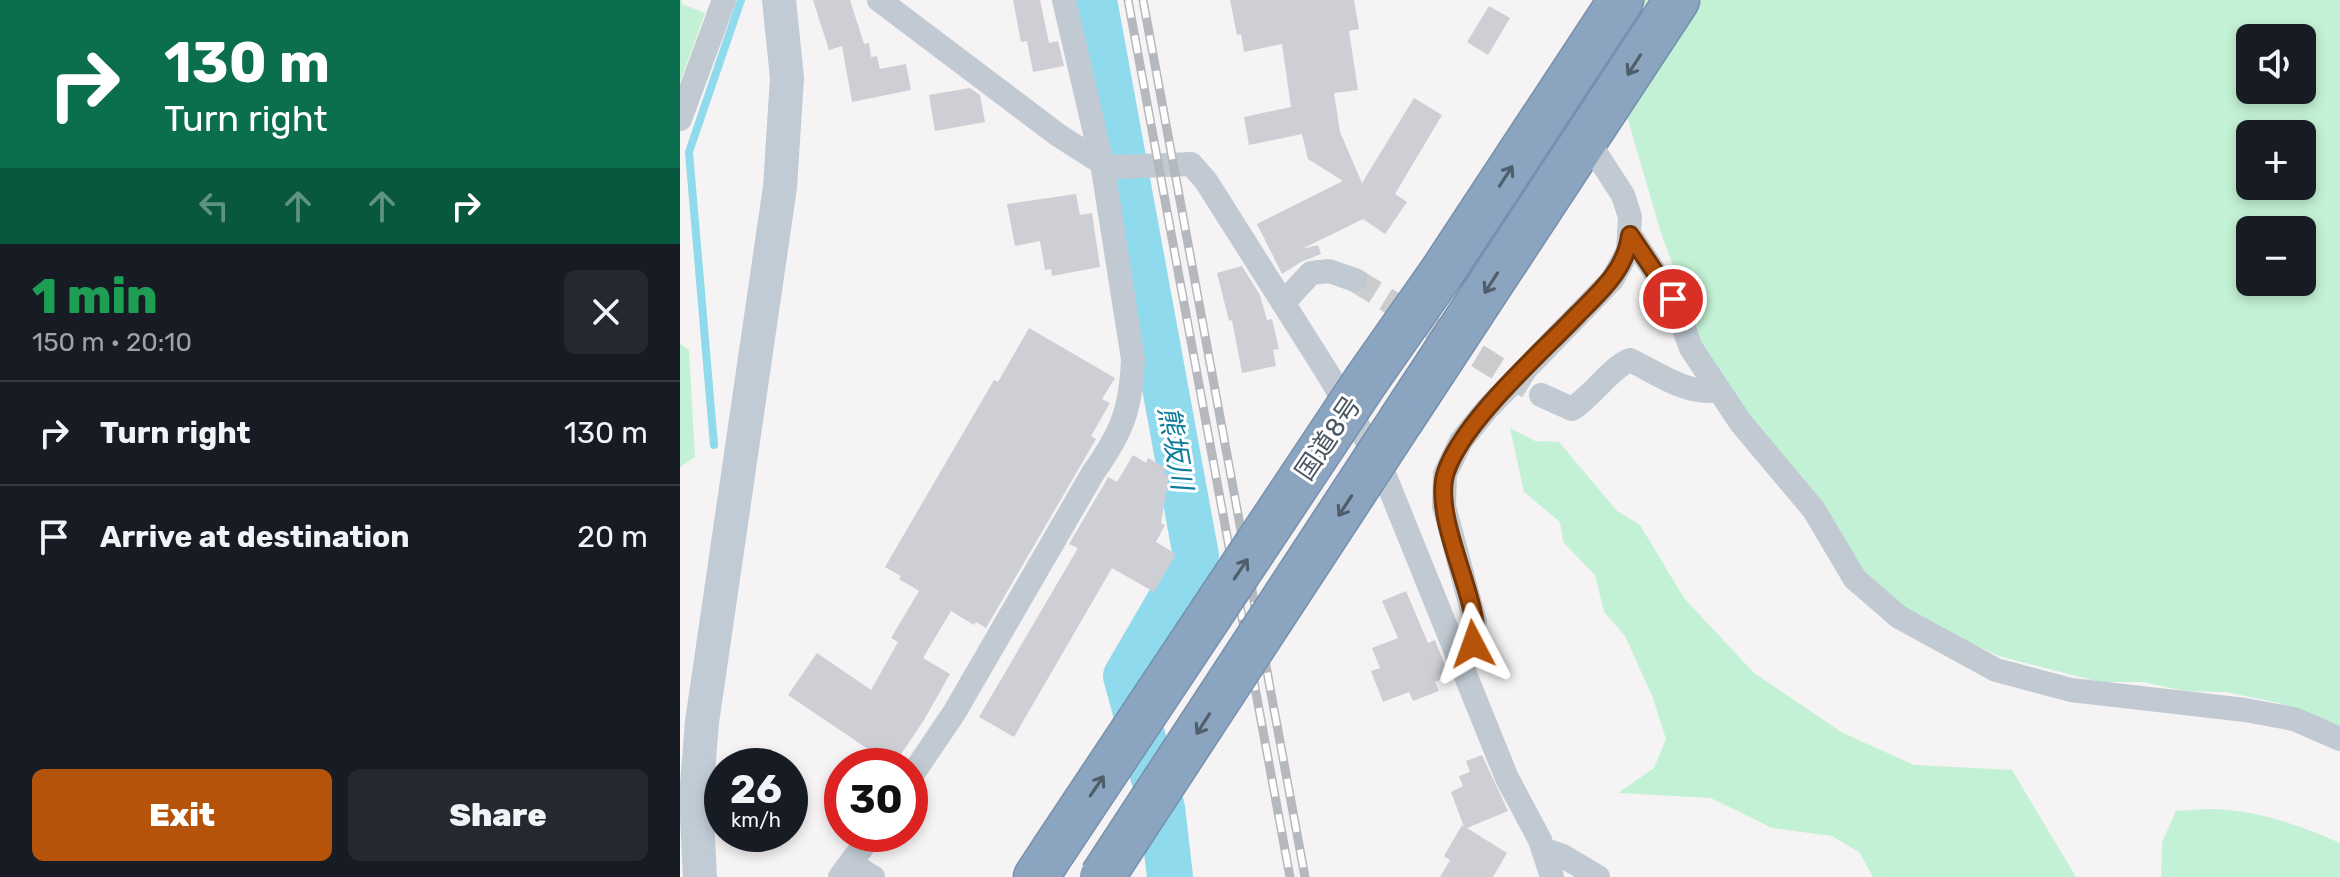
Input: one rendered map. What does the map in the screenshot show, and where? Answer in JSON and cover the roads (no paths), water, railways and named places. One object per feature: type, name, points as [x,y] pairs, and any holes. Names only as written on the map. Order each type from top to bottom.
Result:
[{"type":"highway","name":"国道8号","points":[[1045,864],[1621,0]]},
{"type":"highway","name":"国道8号","points":[[1102,877],[1677,0]]},
{"type":"street","points":[[680,119],[724,0]]},
{"type":"street","points":[[700,877],[696,798],[702,722],[780,187],[787,78],[779,0]]},
{"type":"street","points":[[879,0],[1058,135],[1117,165],[1191,164],[1206,181],[1380,464],[1507,778],[1543,849],[1552,877]]},
{"type":"street","points":[[928,751],[954,713],[1093,473],[1116,440],[1127,413],[1132,388],[1133,359],[1117,165],[1064,0]]},
{"type":"street","points":[[1459,656],[1473,644],[1475,622],[1444,506],[1445,474],[1461,441],[1487,409],[1612,280],[1628,251],[1630,217],[1623,195],[1586,138]]},
{"type":"street","points":[[1630,235],[1673,299],[1691,348],[1741,423],[1814,510],[1855,579],[1899,617],[1996,670],[2071,690],[2230,708],[2294,719],[2340,739]]},
{"type":"street","points":[[1283,303],[1311,273],[1329,271],[1355,280]]},
{"type":"street","points":[[1541,395],[1572,409],[1588,399],[1622,363],[1630,360],[1702,393],[1718,390]]},
{"type":"street","points":[[1543,849],[1563,856],[1598,877]]},
{"type":"street","points":[[859,852],[846,870],[873,877]]},
{"type":"waterway","points":[[714,445],[689,152],[741,0]]},
{"type":"waterway","name":"熊坂川","points":[[1094,0],[1196,556],[1126,676],[1162,808],[1170,877]]},
{"type":"tunnel","points":[[1355,280],[1541,395]]},
{"type":"railway","points":[[1128,0],[1290,877]]},
{"type":"railway","points":[[1143,0],[1305,877]]}]
